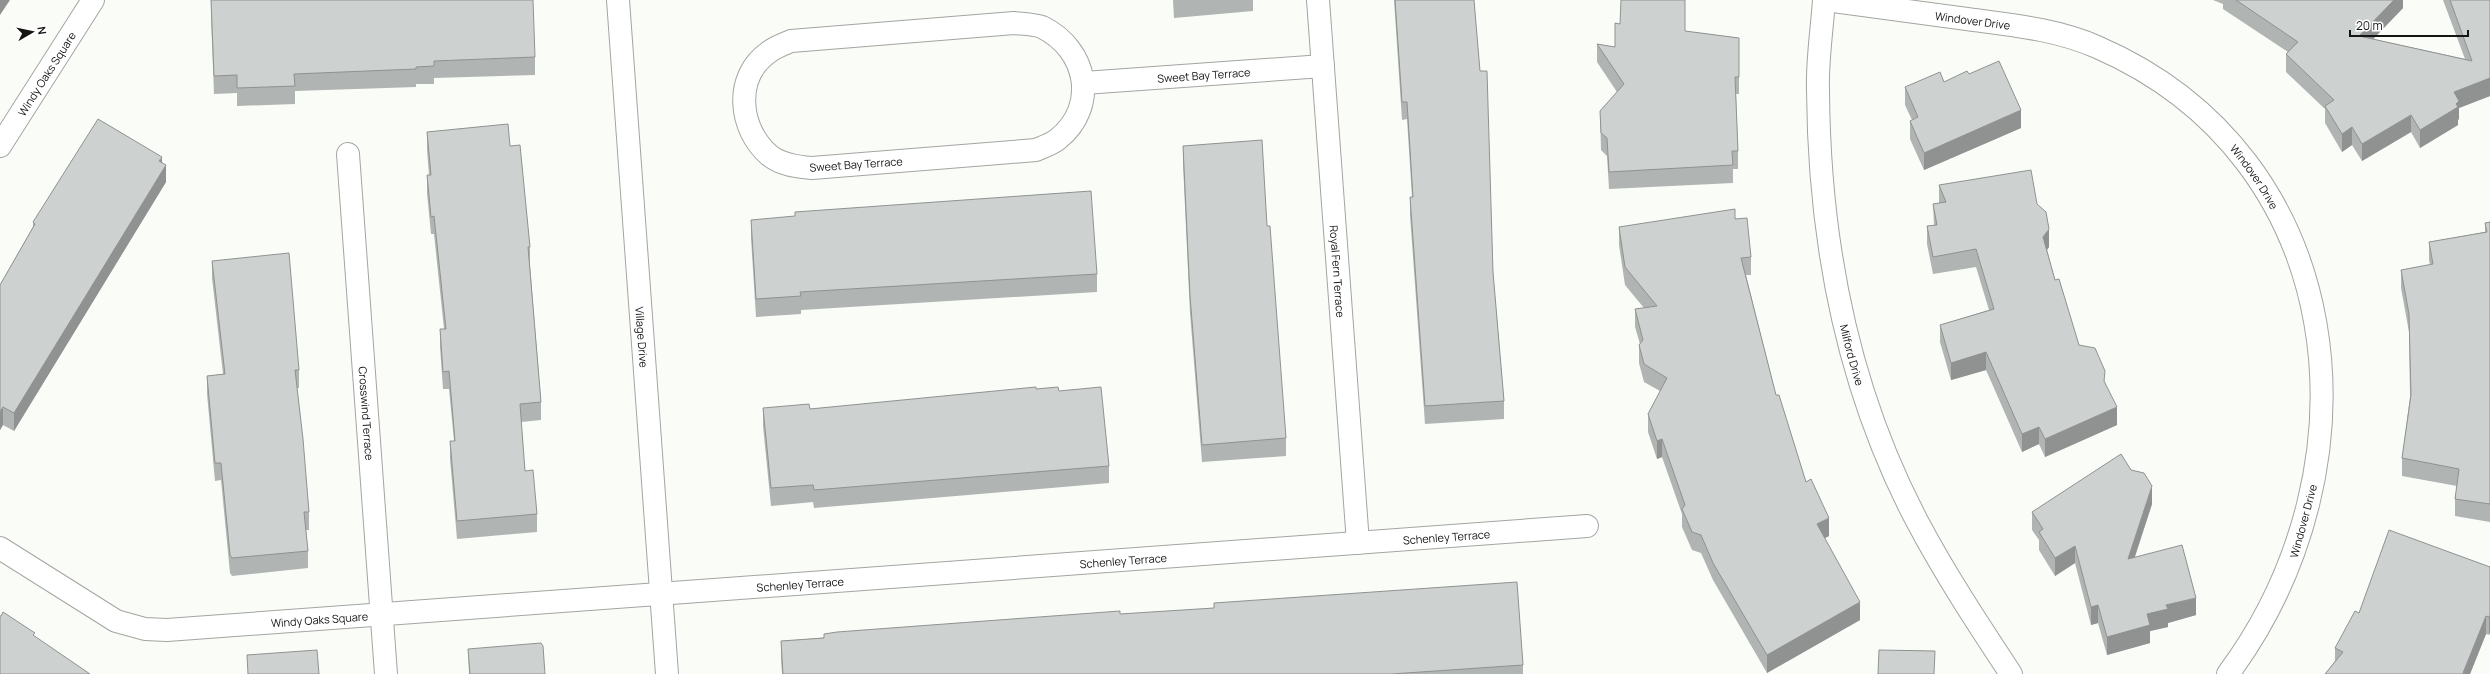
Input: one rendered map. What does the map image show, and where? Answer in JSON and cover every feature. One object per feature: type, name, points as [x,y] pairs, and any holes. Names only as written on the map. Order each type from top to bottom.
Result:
[{"type":"street","name":"Windy Oaks Square","points":[[0,146],[93,0]]},
{"type":"street","name":"Village Drive","points":[[618,0],[667,674]]},
{"type":"street","name":"Royal Fern Terrace","points":[[1318,0],[1358,543]]},
{"type":"street","name":"Milford Drive","points":[[1825,0],[1818,88],[1820,179],[1832,269],[1851,352],[1880,438],[1916,520],[1960,597],[2011,674]]},
{"type":"street","name":"Windover Drive","points":[[1825,0],[2039,29],[2095,46],[2148,72],[2192,104],[2235,147],[2267,190],[2292,238],[2309,289],[2320,350],[2322,422],[2312,492],[2294,557],[2267,616],[2228,674]]},
{"type":"street","name":"Sweet Bay Terrace","points":[[1014,23],[1040,26],[1062,39],[1077,58],[1084,83],[1084,95],[1076,120],[1057,140],[1036,150],[812,168],[793,166],[770,155],[751,134],[744,113],[745,89],[755,66],[769,52],[791,41],[1014,23]]},
{"type":"street","name":"Sweet Bay Terrace","points":[[1084,83],[1323,66]]},
{"type":"street","name":"Crosswind Terrace","points":[[348,154],[386,674]]},
{"type":"street","name":"Schenley Terrace","points":[[661,594],[1587,526]]},
{"type":"street","name":"Windy Oaks Square","points":[[0,548],[116,621],[145,629],[167,630],[661,594]]},
{"type":"building","points":[[211,0],[533,0],[535,57],[434,61],[434,66],[416,67],[416,69],[294,74],[295,86],[237,88],[237,75],[214,76]]},
{"type":"building","points":[[1395,0],[1474,0],[1480,71],[1487,71],[1493,272],[1504,401],[1425,406],[1410,197],[1413,197],[1407,102],[1402,102]]},
{"type":"building","points":[[1621,0],[1685,0],[1685,31],[1739,38],[1739,77],[1735,77],[1738,151],[1732,151],[1733,165],[1609,172],[1607,138],[1601,133],[1600,111],[1624,84],[1597,44],[1615,47],[1615,23],[1620,24]]},
{"type":"building","points":[[2236,0],[2394,0],[2359,36],[2472,61],[2450,0],[2490,0],[2490,78],[2454,92],[2459,101],[2456,104],[2458,107],[2420,130],[2411,115],[2362,144],[2352,127],[2342,134],[2325,106],[2334,100],[2286,54],[2298,42]]},
{"type":"building","points":[[1999,61],[2021,110],[1924,153],[1910,121],[1918,117],[1905,87],[1940,72],[1944,82],[1967,71],[1969,74]]},
{"type":"building","points":[[98,119],[162,157],[159,161],[166,165],[14,413],[3,407],[0,412],[0,285],[35,224],[33,222]]},
{"type":"building","points":[[508,124],[510,146],[520,145],[530,247],[528,247],[541,402],[520,404],[525,471],[533,470],[537,514],[457,521],[450,441],[455,441],[449,371],[443,372],[440,329],[446,329],[434,216],[431,217],[427,175],[431,175],[427,132]]},
{"type":"building","points":[[1262,140],[1267,226],[1270,226],[1286,438],[1202,445],[1190,296],[1183,146]]},
{"type":"building","points":[[2031,170],[2037,204],[2046,212],[2049,229],[2043,237],[2055,280],[2059,279],[2079,345],[2095,348],[2105,371],[2104,381],[2117,407],[2045,439],[2039,427],[2022,434],[1986,352],[1951,363],[1940,325],[1994,309],[1976,249],[1933,257],[1927,226],[1937,225],[1933,204],[1946,202],[1939,185]]},
{"type":"building","points":[[1091,191],[1097,274],[800,292],[801,296],[756,299],[751,220],[795,216],[795,212]]},
{"type":"building","points":[[1735,209],[1735,219],[1747,218],[1751,257],[1741,258],[1776,395],[1779,395],[1806,482],[1811,479],[1829,518],[1817,524],[1860,602],[1767,655],[1713,563],[1701,535],[1692,532],[1682,509],[1685,505],[1662,439],[1657,441],[1648,414],[1667,378],[1644,364],[1639,345],[1643,340],[1635,309],[1657,306],[1625,267],[1619,227]]},
{"type":"building","points":[[2490,222],[2490,504],[2455,499],[2459,469],[2402,458],[2411,395],[2409,314],[2401,270],[2433,264],[2429,242],[2487,232],[2485,223]]},
{"type":"building","points":[[289,253],[299,370],[295,370],[309,512],[304,512],[308,551],[232,558],[230,555],[221,463],[215,463],[207,376],[225,374],[212,261]]},
{"type":"building","points":[[1036,387],[1036,389],[1058,387],[1059,391],[1101,387],[1109,466],[814,490],[813,485],[771,488],[763,408],[809,404],[810,409]]},
{"type":"building","points":[[2121,454],[2131,470],[2144,473],[2152,486],[2128,559],[2182,545],[2196,598],[2166,605],[2168,609],[2147,614],[2150,625],[2107,637],[2098,605],[2091,607],[2075,546],[2055,558],[2039,532],[2043,529],[2032,512]]},
{"type":"building","points":[[2389,530],[2490,567],[2490,615],[2489,617],[2486,616],[2463,674],[2325,674],[2343,652],[2335,648],[2355,611],[2359,613]]},
{"type":"building","points":[[1517,582],[1523,665],[1391,674],[783,674],[781,641],[824,638],[824,634],[837,632],[1120,611],[1120,614],[1214,608],[1214,603]]},
{"type":"building","points":[[3,612],[35,633],[33,635],[90,674],[0,674],[0,616]]},
{"type":"building","points":[[541,643],[543,646],[545,674],[470,674],[468,649]]},
{"type":"building","points":[[317,650],[319,674],[248,674],[247,655]]},
{"type":"building","points":[[1879,650],[1935,651],[1934,674],[1878,674]]}]
